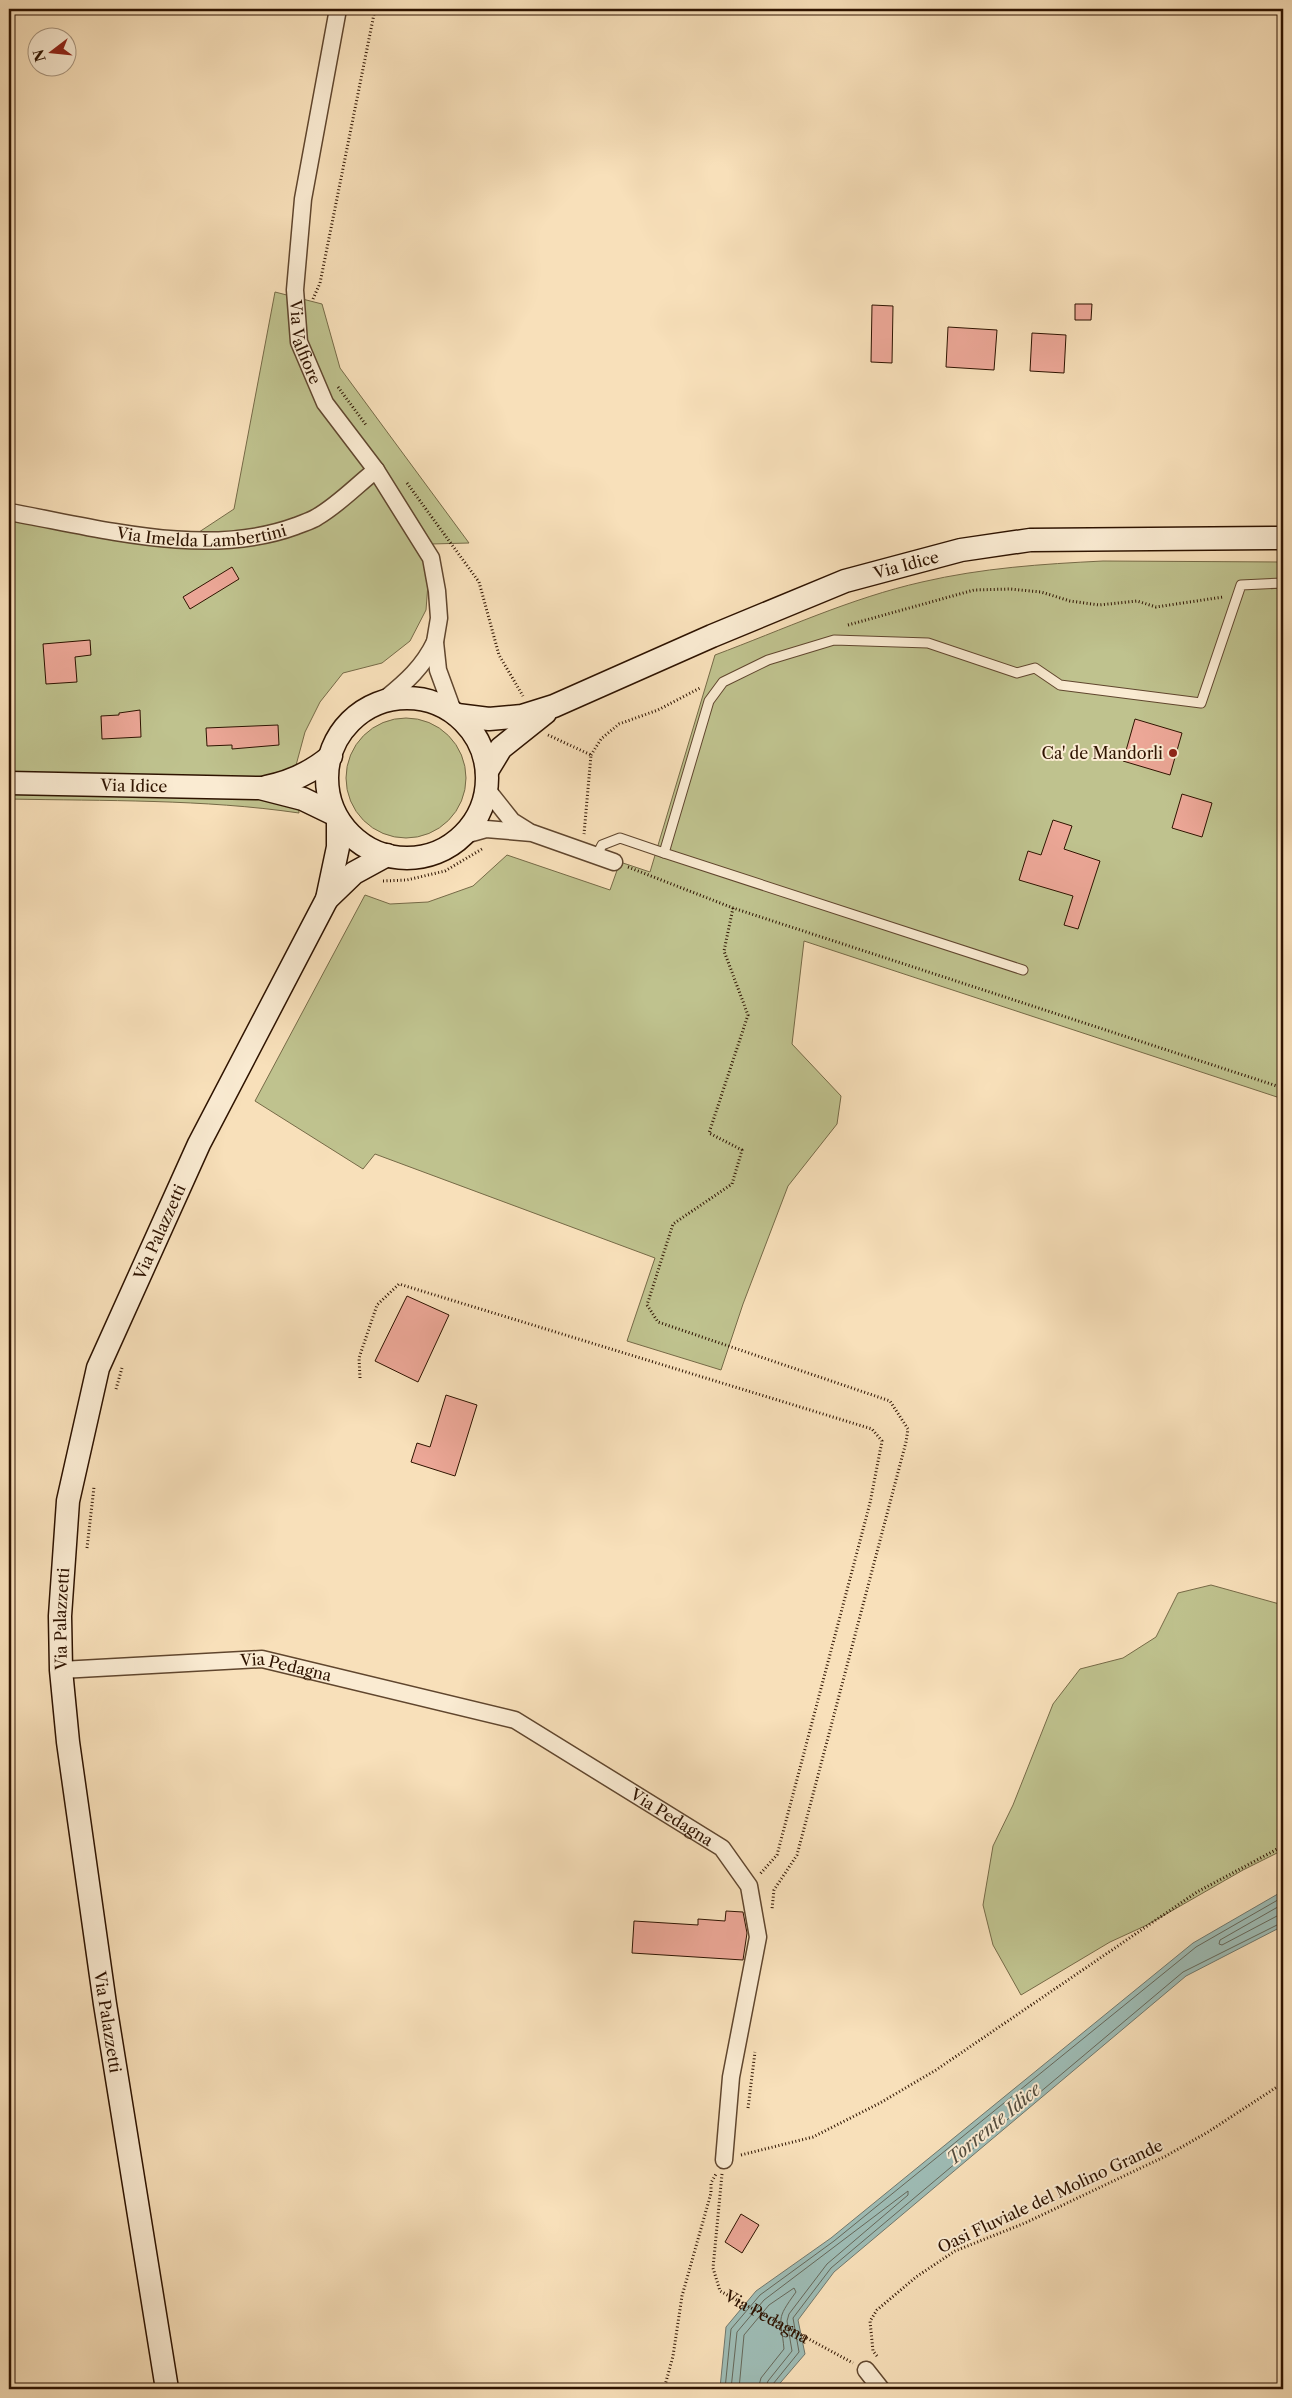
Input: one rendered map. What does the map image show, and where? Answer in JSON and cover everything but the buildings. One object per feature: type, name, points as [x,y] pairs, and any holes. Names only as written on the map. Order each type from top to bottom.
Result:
[{"type":"main road","name":"Via Idice","points":[[336,818],[326,781],[331,756],[339,733],[359,712],[385,699],[421,698],[455,713],[489,719],[522,716],[554,706],[712,636],[845,581],[961,550],[1030,540],[1283,538]]},
{"type":"main road","name":"Via Idice","points":[[260,788],[303,799],[336,818],[355,840],[387,855],[409,858],[439,852],[461,836],[476,821],[483,803],[486,779],[501,748],[554,706]]},
{"type":"main road","name":"Via Idice","points":[[455,713],[474,734],[486,779]]},
{"type":"main road","name":"Via Idice","points":[[9,783],[260,788],[286,783],[303,776],[331,756]]},
{"type":"main road","name":"Via Palazzetti","points":[[167,2389],[105,2004],[61,1670],[60,1616],[68,1500],[98,1368],[199,1144],[327,899],[338,847],[336,818]]},
{"type":"main road","name":"Via Palazzetti","points":[[327,899],[354,873],[387,855]]},
{"type":"street","name":"Via Valfiore","points":[[338,9],[303,199],[295,290],[299,342],[325,403],[376,470],[431,558],[437,591],[439,618],[435,642],[438,670],[455,713]]},
{"type":"street","name":"Via Imelda Lambertini","points":[[9,512],[121,532],[202,542],[276,533],[317,518],[376,470]]},
{"type":"street","name":"Via Valfiore","points":[[385,699],[412,678],[427,658],[435,642]]},
{"type":"street","points":[[486,779],[512,821],[532,833],[614,862]]},
{"type":"street","points":[[461,836],[486,829],[532,833]]},
{"type":"street","name":"Via Pedagna","points":[[61,1670],[262,1660],[515,1720],[722,1848],[749,1886],[758,1937],[732,2077],[724,2160]]},
{"type":"street","points":[[872,2367],[881,2389]]},
{"type":"lane","points":[[664,853],[709,701],[723,682],[768,660],[834,640],[928,644],[1017,673],[1035,668],[1060,685],[1202,703],[1241,586],[1283,583]]},
{"type":"lane","points":[[589,852],[620,838],[1023,970]]},
{"type":"path","points":[[310,307],[320,283],[375,9]]},
{"type":"path","points":[[336,384],[370,432]]},
{"type":"path","points":[[404,480],[479,582],[499,655],[526,701]]},
{"type":"path","points":[[547,735],[591,755],[589,852]]},
{"type":"path","points":[[382,881],[407,880],[446,871],[489,846]]},
{"type":"path","points":[[614,862],[733,908],[1283,1088]]},
{"type":"path","points":[[733,908],[724,950],[748,1014],[710,1133],[742,1150],[732,1184],[673,1224],[647,1305],[658,1322],[890,1401],[908,1429],[904,1452],[797,1855],[774,1890],[771,1919]]},
{"type":"path","points":[[360,1378],[359,1358],[378,1305],[399,1284],[444,1296],[872,1429],[882,1441],[870,1503],[777,1855],[749,1886]]},
{"type":"path","points":[[115,1394],[122,1366]]},
{"type":"path","points":[[86,1557],[95,1478]]},
{"type":"path","points":[[742,2145],[741,2155],[813,2136],[880,2103],[936,2070],[1197,1892],[1283,1846]]},
{"type":"path","points":[[746,2118],[756,2043]]},
{"type":"path","name":"Oasi Fluviale del Molino Grande","points":[[872,2367],[873,2351],[870,2321],[877,2310],[916,2277],[955,2251],[1025,2223],[1166,2156],[1214,2129],[1283,2083]]},
{"type":"path","points":[[664,2389],[672,2356],[682,2296],[711,2193],[711,2183],[724,2160]]},
{"type":"path","name":"Via Pedagna","points":[[724,2160],[713,2268],[720,2291],[872,2367]]},
{"type":"green space","points":[[275,292],[322,304],[340,368],[469,543],[431,544],[426,610],[410,641],[382,663],[343,673],[320,702],[305,732],[295,769],[299,813],[263,808],[190,803],[9,799],[9,509],[193,536],[234,509]]},
{"type":"green space","points":[[1103,561],[1283,562],[1283,1099],[804,941],[792,1044],[841,1096],[837,1124],[788,1186],[743,1304],[721,1370],[627,1341],[655,1258],[375,1154],[363,1169],[255,1101],[365,895],[390,904],[428,902],[473,886],[507,855],[610,890],[620,862],[650,872],[715,655],[817,615],[869,597],[922,582],[1012,567]]},
{"type":"green space","points":[[406,718],[429,723],[439,728],[448,736],[456,745],[461,755],[466,778],[461,801],[456,811],[448,820],[439,828],[429,833],[406,838],[383,833],[373,828],[364,820],[356,811],[351,801],[346,778],[351,755],[356,745],[364,736],[373,728],[383,723]]},
{"type":"green space","points":[[1211,1585],[1283,1605],[1283,1850],[1243,1870],[1147,1925],[1110,1942],[1021,1995],[993,1945],[983,1905],[993,1846],[1013,1805],[1053,1704],[1080,1669],[1123,1658],[1156,1637],[1178,1593]]},
{"type":"water","name":"Torrente Idice","points":[[1283,1891],[1283,1926],[1186,1976],[834,2272],[798,2320],[805,2354],[775,2389],[720,2388],[726,2327],[756,2291],[831,2238],[1193,1943]]},
{"type":"place","name":"Ca' de Mandorli","points":[[1173,753]]}]
